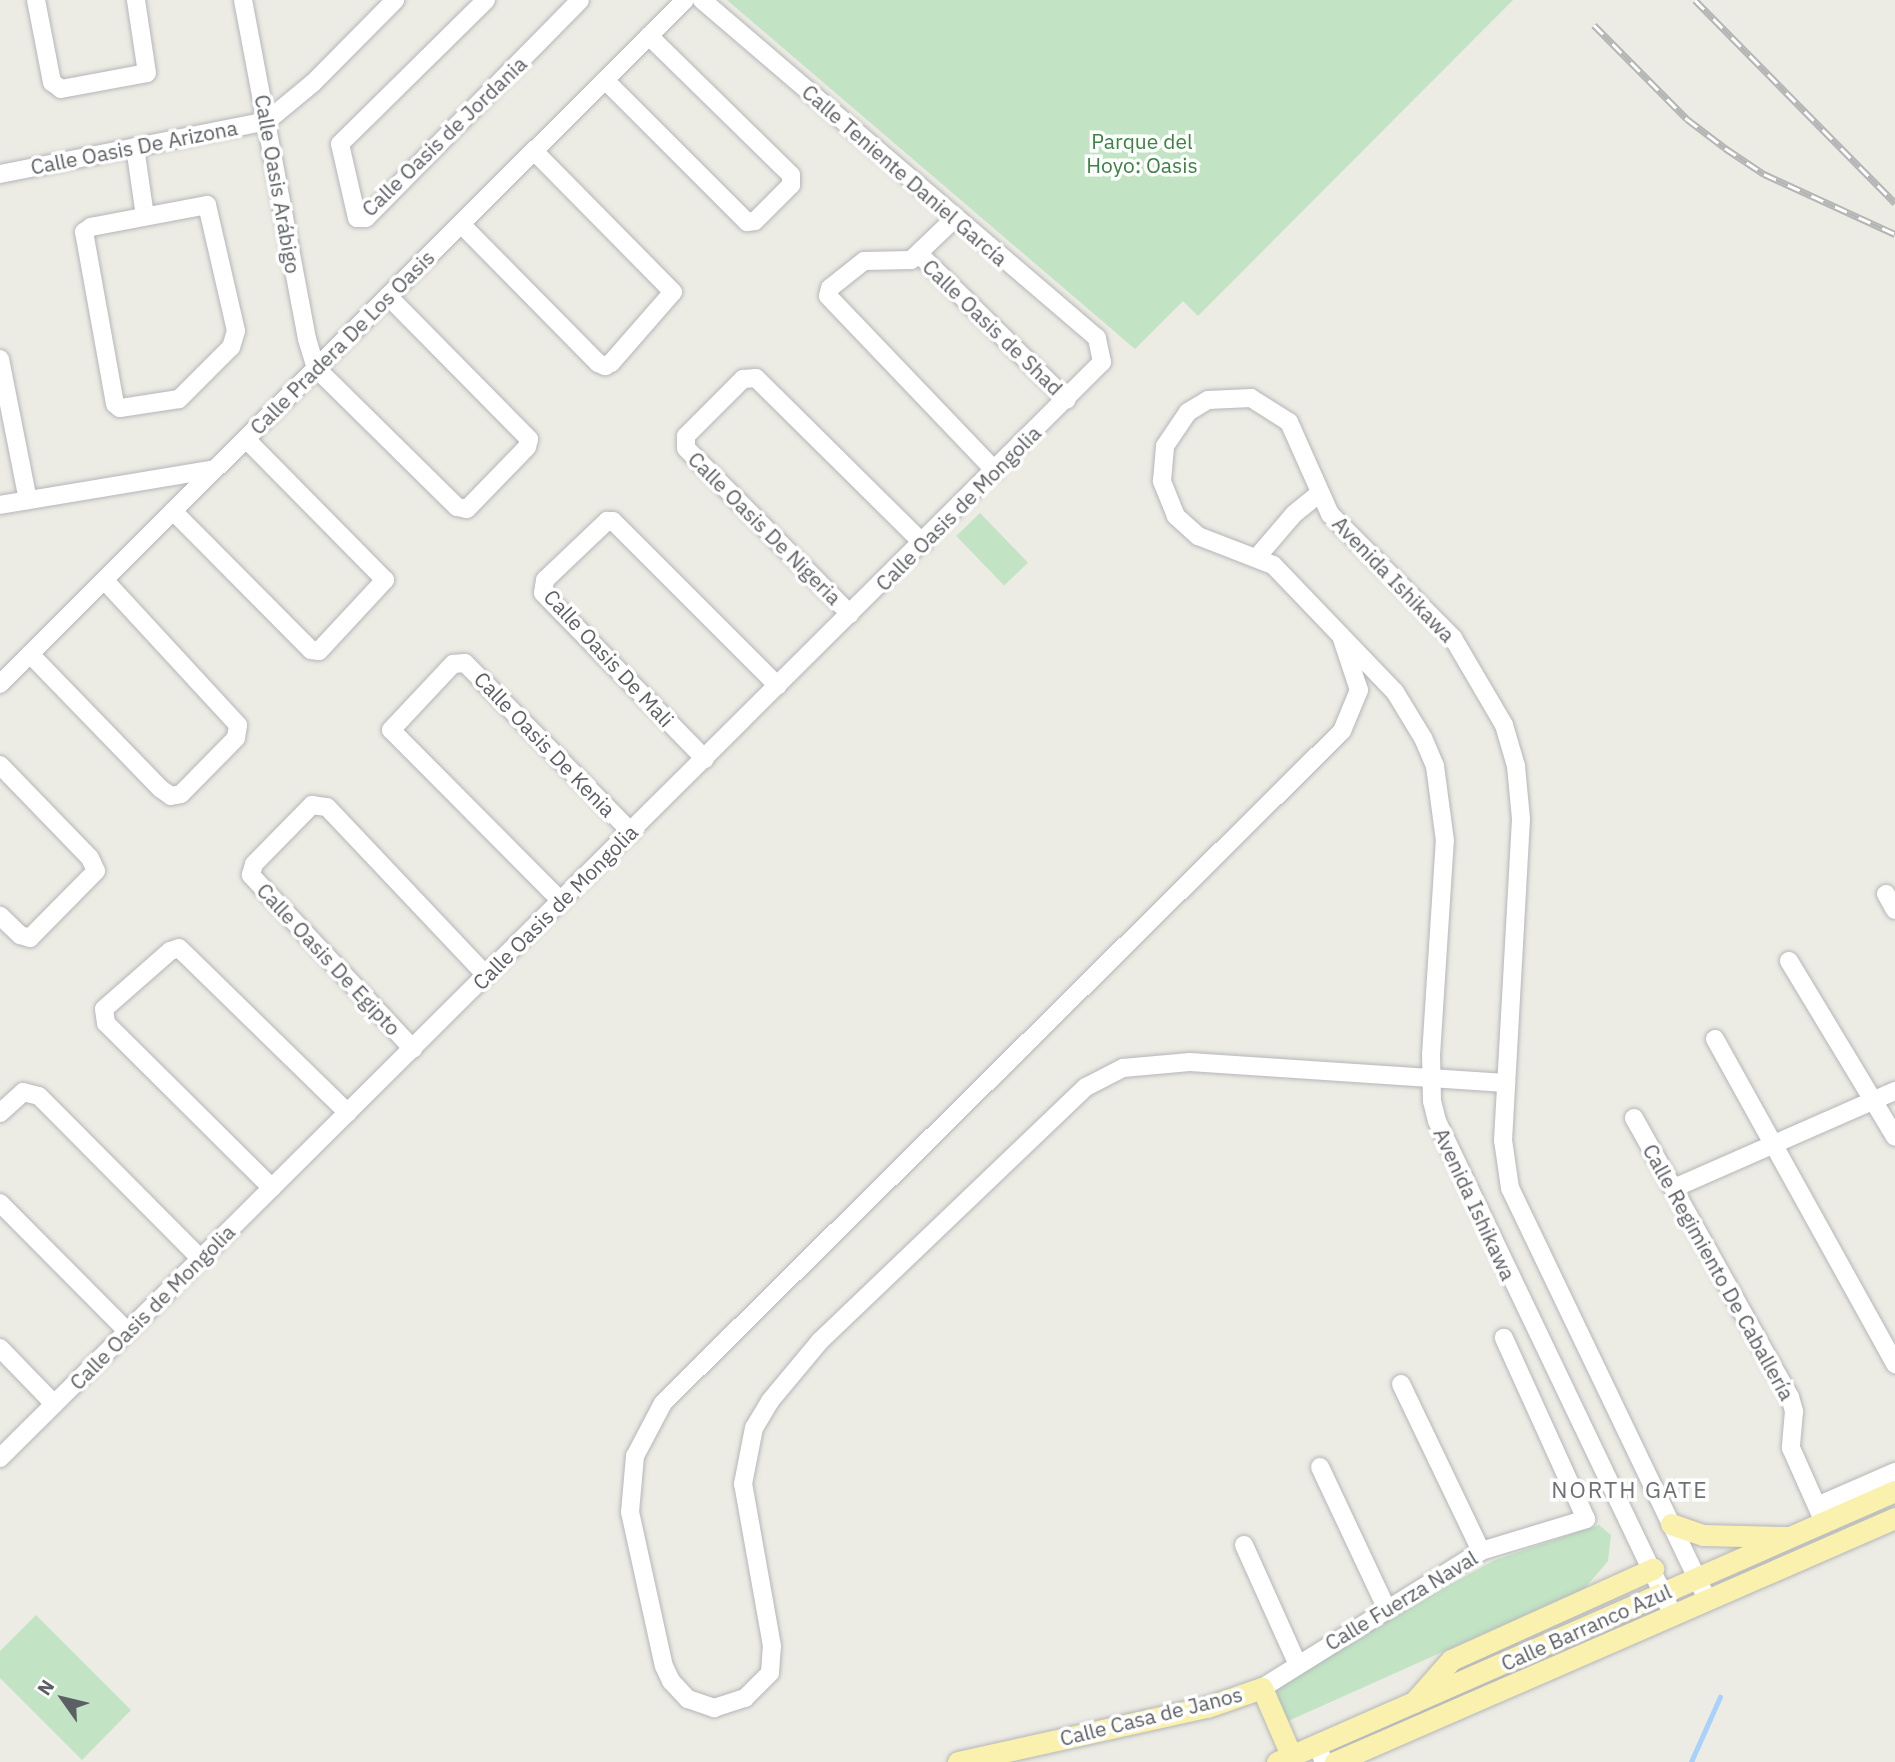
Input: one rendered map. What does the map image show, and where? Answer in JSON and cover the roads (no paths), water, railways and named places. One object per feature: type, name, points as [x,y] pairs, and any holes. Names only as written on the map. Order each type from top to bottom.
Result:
[{"type":"main road","name":"Calle Barranco Azul","points":[[1288,1760],[1321,1753],[1414,1702],[1788,1538],[1820,1514],[1895,1491]]},
{"type":"main road","name":"Calle Barranco Azul","points":[[1335,1762],[1895,1518]]},
{"type":"main road","points":[[1671,1524],[1703,1535],[1788,1538]]},
{"type":"main road","points":[[1414,1702],[1451,1660],[1653,1569]]},
{"type":"main road","points":[[1262,1688],[1288,1760]]},
{"type":"main road","name":"Calle Casa de Janos","points":[[958,1762],[1207,1707],[1262,1688]]},
{"type":"street","points":[[36,0],[56,87],[142,77],[146,73],[136,0]]},
{"type":"street","name":"Calle Oasis Arábigo","points":[[243,0],[307,339],[316,368]]},
{"type":"street","name":"Calle Oasis De Arizona","points":[[0,174],[267,121],[395,0]]},
{"type":"street","name":"Calle Oasis de Jordania","points":[[486,0],[340,144],[357,218],[366,218],[580,0]]},
{"type":"street","name":"Calle Pradera De Los Oasis","points":[[0,684],[685,0]]},
{"type":"street","name":"Calle Teniente Daniel García","points":[[702,0],[1097,338],[1103,353]]},
{"type":"street","points":[[605,80],[747,222],[755,221],[791,185],[791,175],[649,36]]},
{"type":"street","points":[[135,147],[145,216]]},
{"type":"street","points":[[461,224],[601,366],[611,363],[670,301],[673,292],[534,151]]},
{"type":"street","points":[[200,204],[210,207],[236,331],[226,354],[179,399],[120,408],[115,404],[84,232],[145,216],[200,204]]},
{"type":"street","points":[[955,218],[919,255],[903,263],[860,263],[830,288],[829,299],[995,471]]},
{"type":"street","name":"Calle Oasis de Shad","points":[[919,255],[1067,400]]},
{"type":"street","points":[[316,368],[457,507],[469,507],[527,447],[529,439],[388,296]]},
{"type":"street","name":"Calle Oasis de Mongolia","points":[[0,1458],[1097,370],[1103,353]]},
{"type":"street","points":[[0,359],[28,500]]},
{"type":"street","name":"Calle Oasis De Nigeria","points":[[850,614],[686,448],[685,440],[743,379],[753,376],[922,543]]},
{"type":"street","name":"Avenida Ishikawa","points":[[1673,1615],[1444,1141],[1431,1079],[1445,841],[1443,798],[1435,766],[1410,712],[1340,632],[1273,565],[1258,556],[1198,536],[1168,503],[1161,467],[1165,446],[1188,412],[1222,397],[1265,404],[1298,434],[1319,494],[1331,514],[1453,638],[1504,725],[1518,778],[1521,819],[1503,1140],[1510,1188],[1707,1599]]},
{"type":"street","points":[[173,511],[310,650],[319,651],[385,580],[246,439]]},
{"type":"street","points":[[0,505],[215,469]]},
{"type":"street","points":[[1258,556],[1294,514],[1319,494]]},
{"type":"street","name":"Calle Oasis De Mali","points":[[705,759],[543,593],[545,580],[607,521],[613,521],[778,686]]},
{"type":"street","points":[[30,654],[161,789],[171,796],[181,794],[236,738],[238,724],[104,580]]},
{"type":"street","points":[[1340,632],[1359,690],[1342,732],[663,1402],[635,1456],[630,1513],[664,1665],[678,1690],[699,1704],[726,1706],[757,1689],[769,1673],[772,1646],[743,1484],[754,1428],[769,1401],[820,1341],[1069,1099],[1123,1068],[1158,1063],[1506,1083]]},
{"type":"street","name":"Calle Oasis De Kenia","points":[[561,901],[391,730],[443,674],[456,663],[465,663],[631,832]]},
{"type":"street","points":[[0,765],[90,858],[96,871],[30,939],[20,936],[0,916]]},
{"type":"street","name":"Calle Oasis De Egipto","points":[[413,1049],[251,875],[254,863],[312,805],[327,807],[486,975]]},
{"type":"street","points":[[1886,894],[1895,910]]},
{"type":"street","points":[[272,1188],[106,1023],[104,1009],[170,950],[179,948],[348,1113]]},
{"type":"street","points":[[1789,961],[1895,1137]]},
{"type":"street","points":[[1715,1039],[1895,1364]]},
{"type":"street","points":[[0,1113],[18,1094],[28,1091],[39,1096],[201,1259]]},
{"type":"street","points":[[1674,1188],[1895,1091]]},
{"type":"street","name":"Calle Regimiento De Caballería","points":[[1634,1118],[1790,1396],[1794,1411],[1791,1448],[1820,1514]]},
{"type":"street","points":[[0,1203],[127,1331]]},
{"type":"street","name":"Calle Fuerza Naval","points":[[1262,1688],[1386,1607],[1480,1551],[1585,1520],[1586,1516],[1504,1338]]},
{"type":"street","points":[[2,1355],[54,1404]]},
{"type":"street","points":[[1401,1384],[1480,1551]]},
{"type":"street","points":[[1320,1467],[1386,1607]]},
{"type":"street","points":[[1820,1514],[1895,1472]]},
{"type":"street","points":[[1244,1545],[1297,1663]]},
{"type":"waterway","points":[[1691,1762],[1720,1697]]},
{"type":"railway","points":[[1695,0],[1895,203]]},
{"type":"railway","points":[[1594,25],[1687,119],[1725,148],[1764,174],[1895,234]]},
{"type":"district","name":"NORTH GATE","points":[[1630,1489]]},
{"type":"park label","name":"Parque del Hoyo: Oasis","points":[[1142,153]]}]
